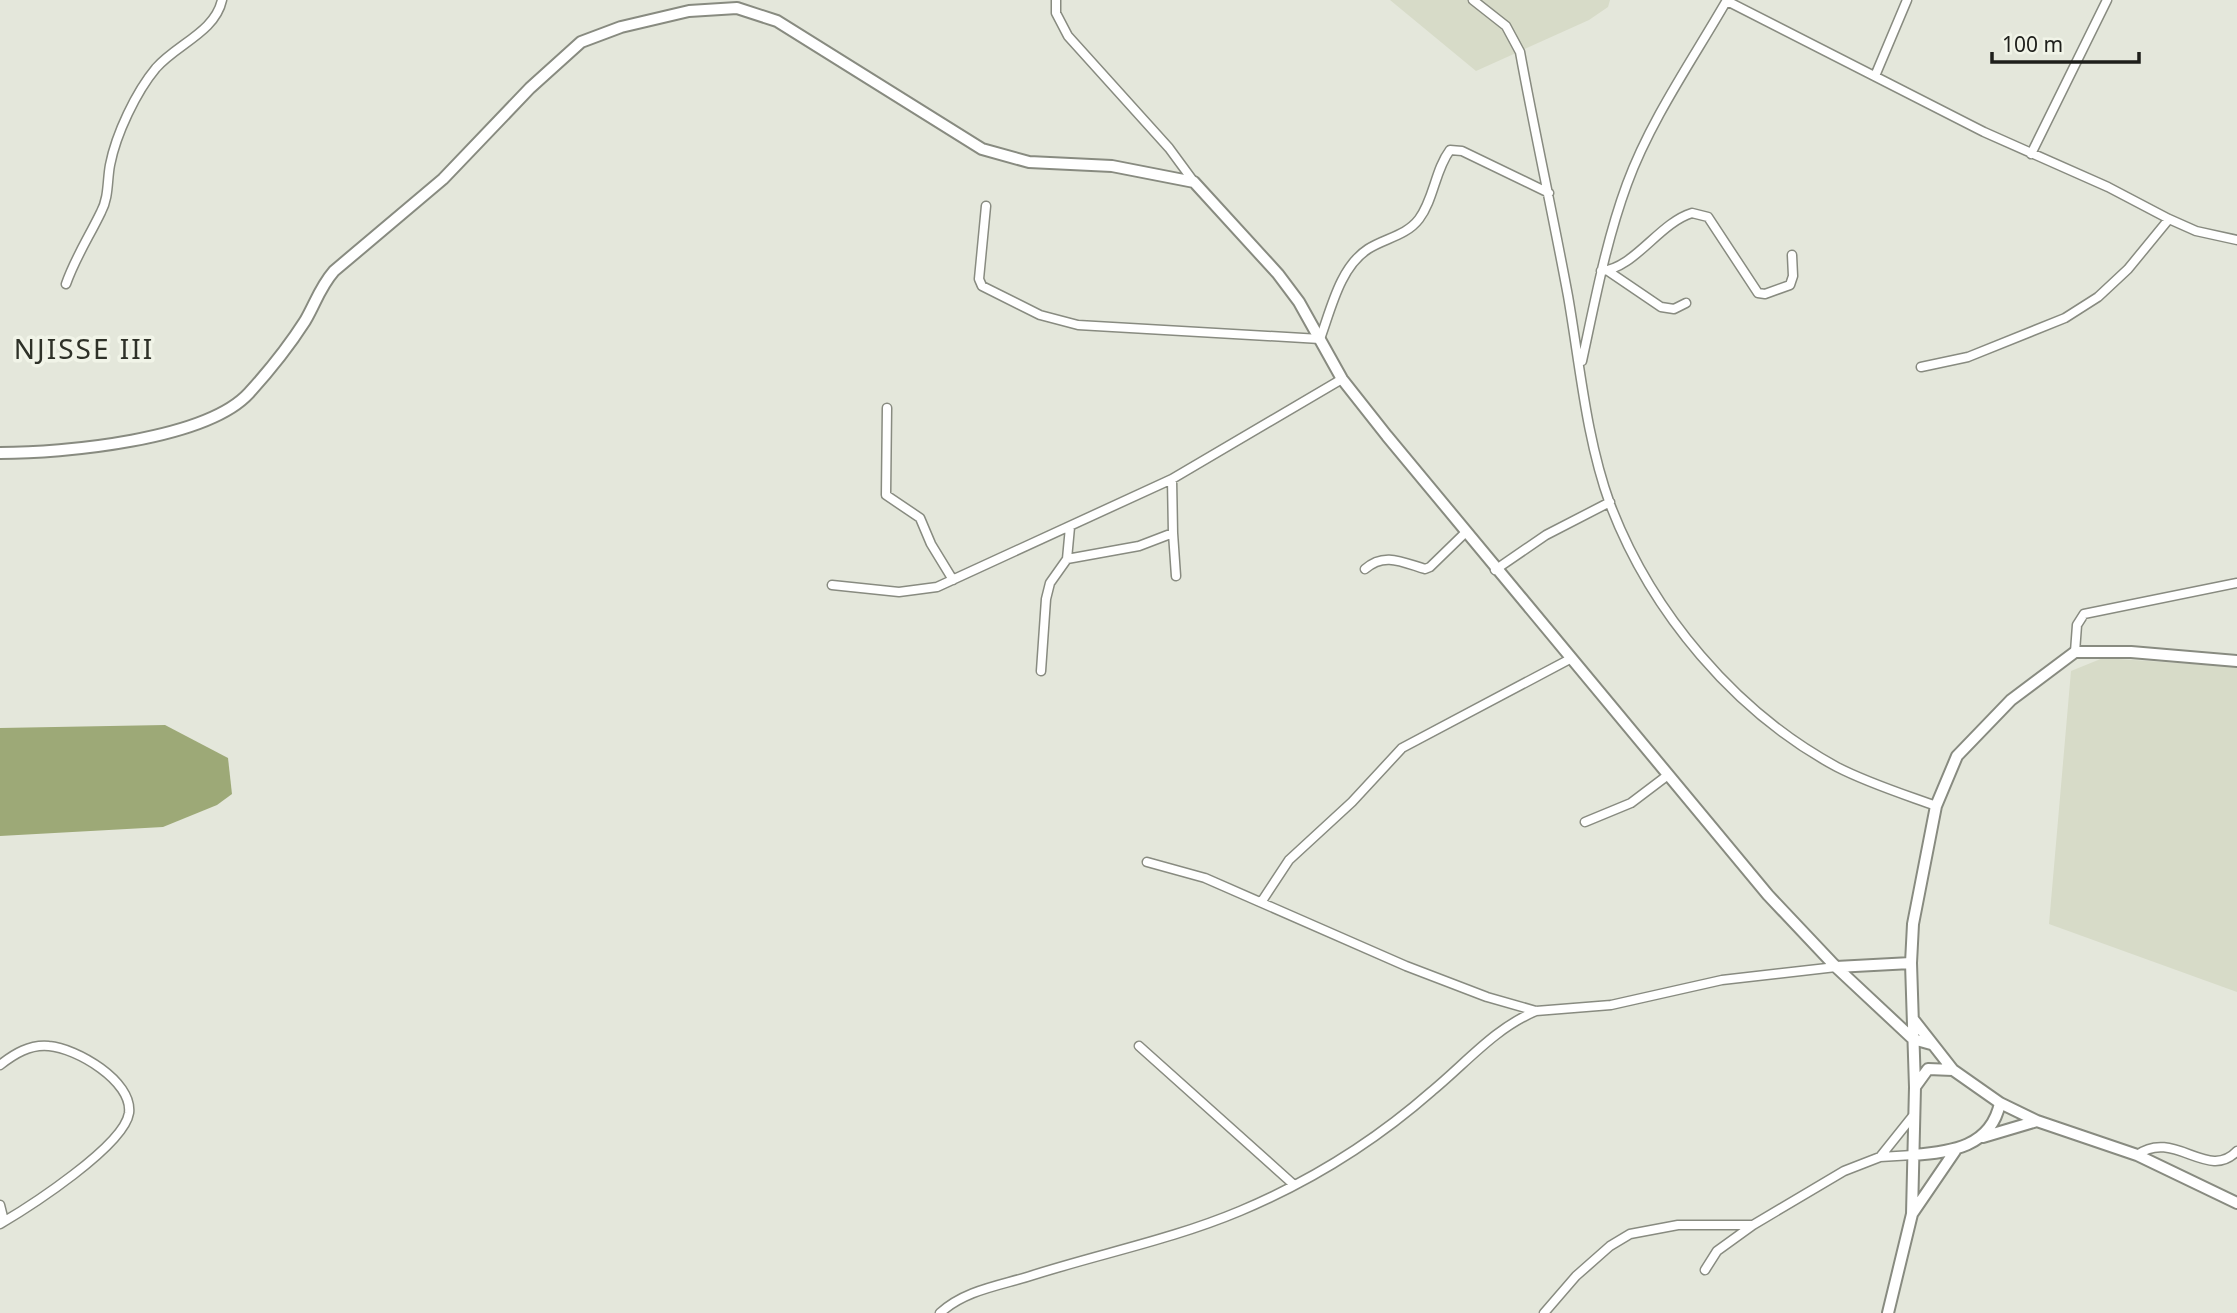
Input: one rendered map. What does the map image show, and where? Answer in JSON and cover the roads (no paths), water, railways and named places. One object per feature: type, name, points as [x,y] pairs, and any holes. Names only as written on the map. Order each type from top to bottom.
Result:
[{"type":"street","points":[[66,284],[85,238],[102,212],[113,154],[137,100],[155,70],[177,47],[194,37],[215,18],[222,0]]},
{"type":"street","points":[[1056,0],[1056,13],[1069,36],[1169,148],[1194,182],[1278,274],[1320,338],[1342,379],[1570,659],[1768,895],[1836,967],[1913,1039],[1931,1044]]},
{"type":"street","points":[[1472,0],[1506,26],[1520,52],[1549,193],[1591,433],[1610,502],[1637,565],[1681,631],[1724,680],[1765,718],[1836,766],[1936,806]]},
{"type":"street","points":[[1875,76],[1908,0]]},
{"type":"street","points":[[2031,154],[2107,0]]},
{"type":"street","points":[[1581,367],[1628,181],[1666,106],[1727,1],[2031,154],[2108,187],[2169,219],[2196,231],[2237,240]]},
{"type":"street","points":[[0,453],[62,450],[113,443],[164,432],[223,414],[249,393],[286,348],[306,319],[320,286],[334,271],[443,179],[562,57],[581,42],[602,33],[653,18],[716,9],[754,11],[777,21],[949,131],[991,153],[1042,163],[1112,166],[1194,182]]},
{"type":"street","points":[[1320,338],[1340,286],[1352,265],[1365,251],[1412,227],[1421,216],[1450,150],[1462,151],[1549,193]]},
{"type":"street","points":[[986,206],[979,279],[982,286],[1040,315],[1078,325],[1320,338]]},
{"type":"street","points":[[1605,271],[1625,263],[1659,232],[1692,213],[1708,217],[1758,293],[1765,294],[1790,285],[1793,276],[1792,256]]},
{"type":"street","points":[[1922,367],[1968,357],[2065,318],[2098,297],[2128,269],[2169,219]]},
{"type":"street","points":[[1605,271],[1667,309],[1686,303]]},
{"type":"street","points":[[832,585],[908,592],[927,590],[953,580],[1172,479],[1342,379]]},
{"type":"street","points":[[887,408],[886,495],[920,518],[937,556],[953,580]]},
{"type":"street","points":[[1172,479],[1176,576]]},
{"type":"street","points":[[1496,570],[1546,535],[1610,502]]},
{"type":"street","points":[[1041,671],[1050,583],[1067,559],[1070,527]]},
{"type":"street","points":[[1067,559],[1139,547],[1173,533]]},
{"type":"street","points":[[1364,569],[1376,559],[1383,558],[1425,569],[1466,533]]},
{"type":"street","points":[[2075,652],[2077,625],[2084,614],[2237,583]]},
{"type":"street","points":[[1888,1313],[1912,1214],[1912,1117],[1915,1087],[1911,964],[1913,924],[1936,806],[1957,755],[1975,734],[2028,686],[2075,652],[2131,652],[2237,662]]},
{"type":"street","points":[[1262,901],[1289,860],[1352,803],[1402,748],[1570,659]]},
{"type":"street","points":[[1585,822],[1631,803],[1668,775]]},
{"type":"street","points":[[1147,862],[1205,878],[1406,966],[1486,997],[1536,1010],[1611,1005],[1723,980],[1836,967],[1911,964]]},
{"type":"street","points":[[940,1313],[982,1290],[1067,1263],[1196,1228],[1242,1210],[1349,1154],[1432,1092],[1499,1031],[1536,1010]]},
{"type":"street","points":[[1913,1020],[1953,1070],[2000,1103],[2037,1121],[2137,1155],[2237,1203]]},
{"type":"street","points":[[0,1065],[29,1048],[48,1045],[62,1048],[112,1075],[127,1098],[129,1114],[114,1137],[89,1163],[2,1223],[0,1205]]},
{"type":"street","points":[[1139,1046],[1293,1184]]},
{"type":"street","points":[[1915,1087],[1928,1069],[1953,1070]]},
{"type":"street","points":[[1981,1138],[1997,1115],[2000,1103]]},
{"type":"street","points":[[1880,1157],[1912,1117]]},
{"type":"street","points":[[1705,1270],[1717,1251],[1753,1225],[1830,1178],[1880,1157],[1955,1152],[1981,1138],[2037,1121]]},
{"type":"street","points":[[2137,1155],[2148,1147],[2160,1145],[2215,1161],[2232,1156],[2237,1150]]},
{"type":"street","points":[[1912,1214],[1955,1152]]},
{"type":"street","points":[[1544,1313],[1576,1276],[1610,1246],[1630,1234],[1678,1225],[1753,1225]]},
{"type":"district","name":"NJISSE III","points":[[84,349]]}]
